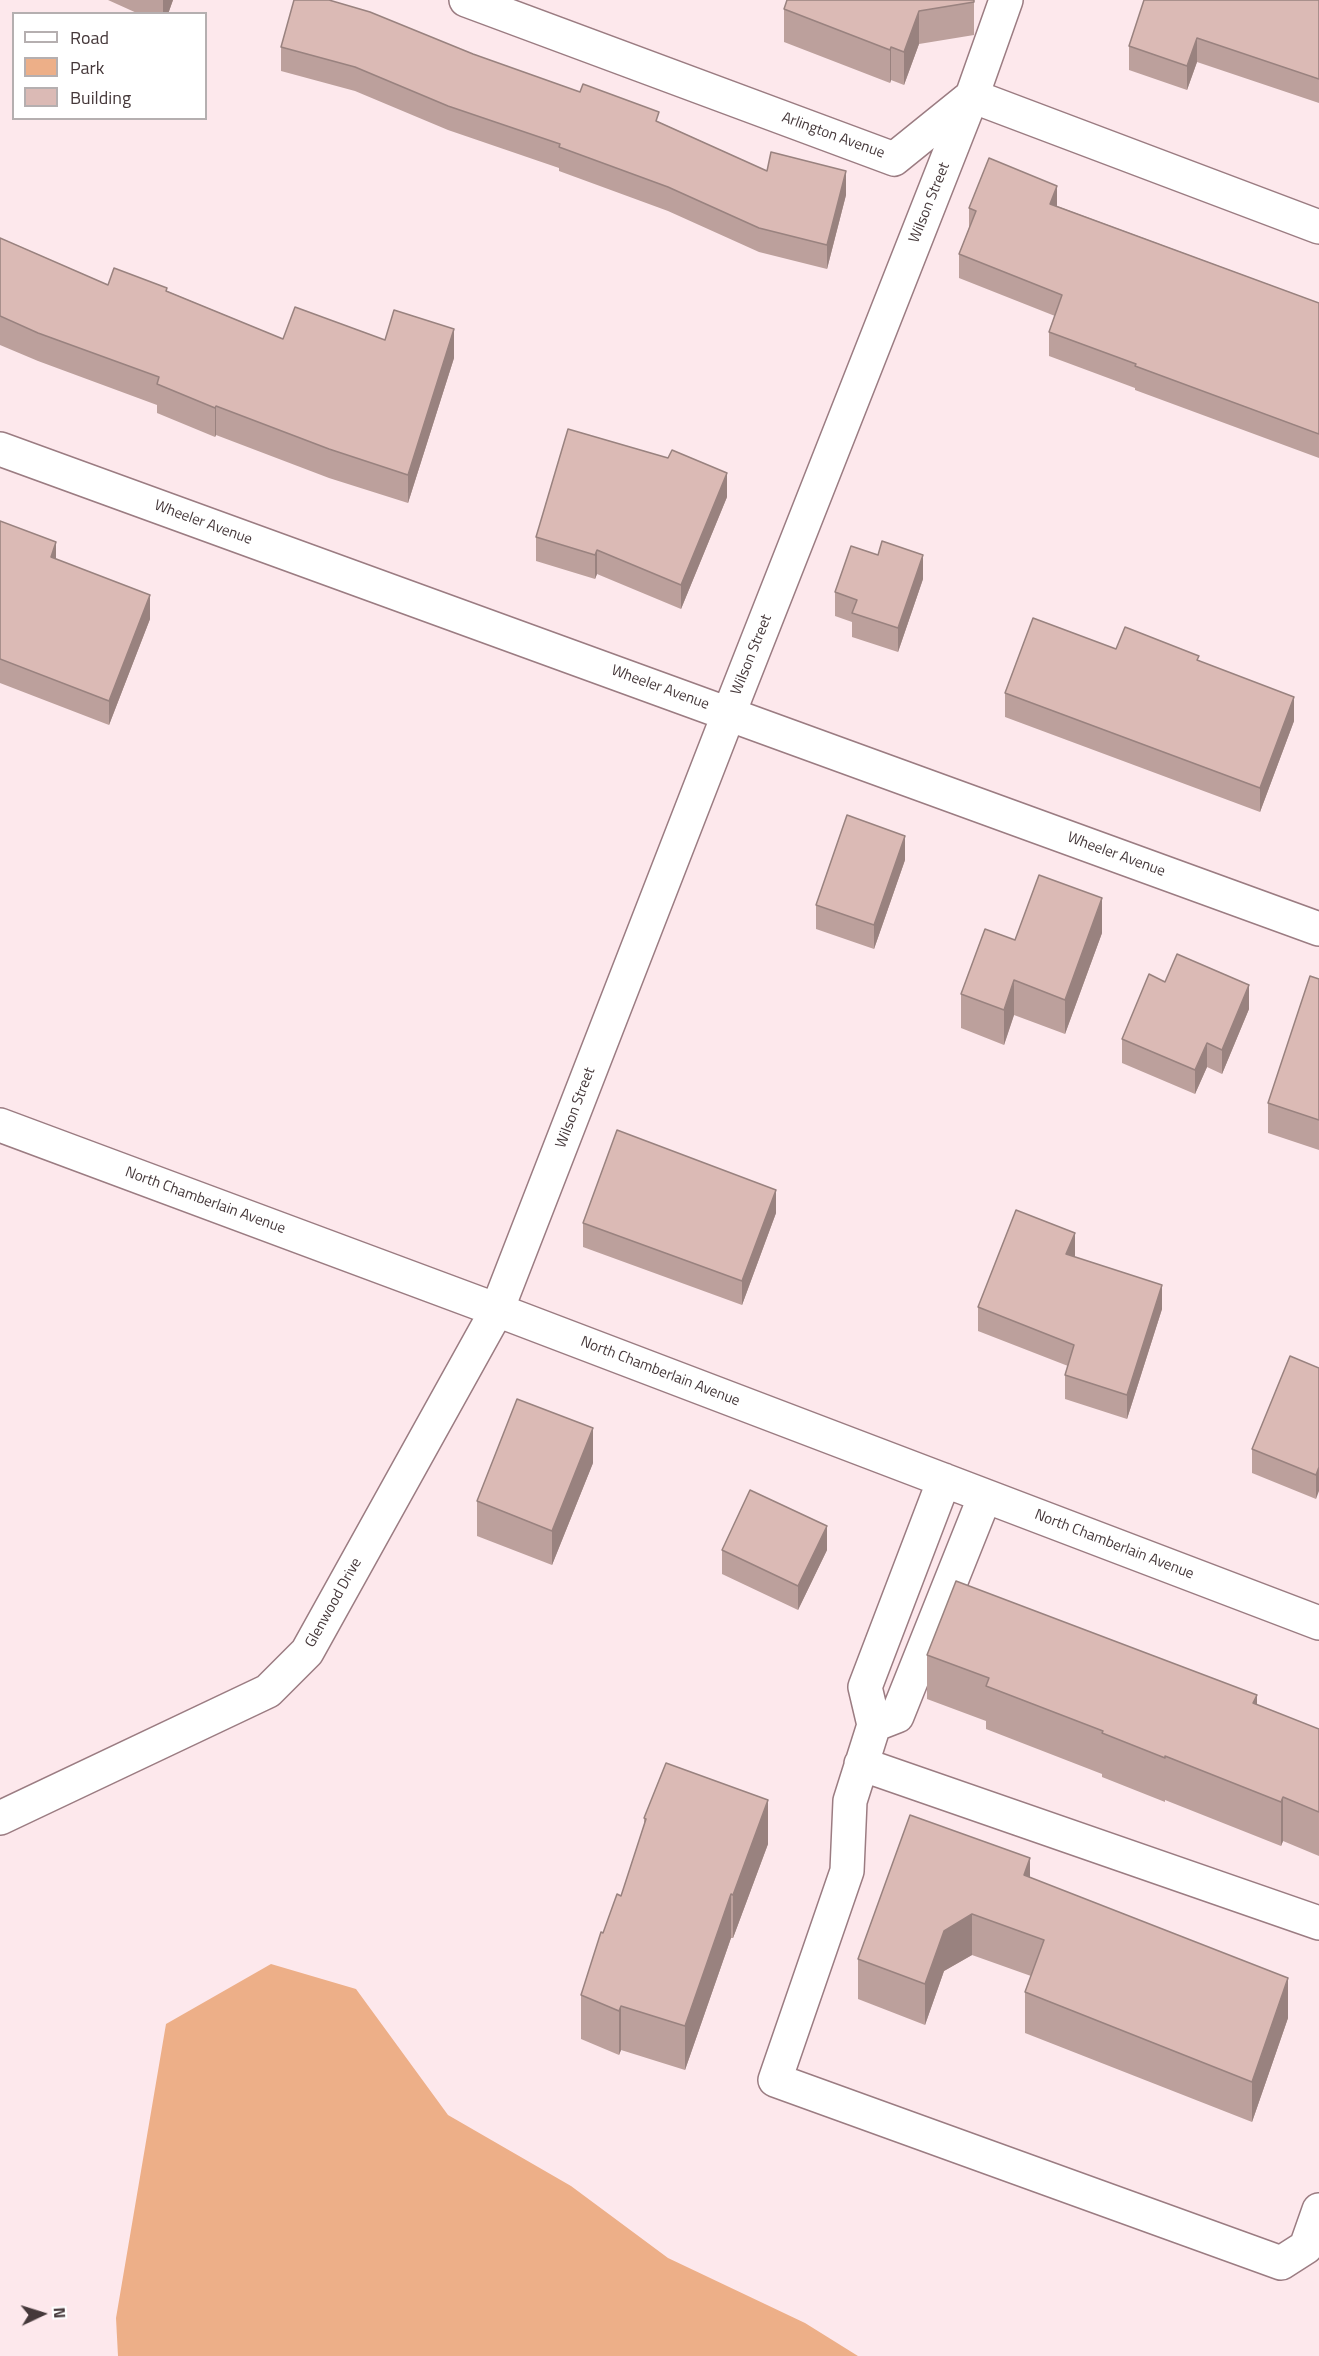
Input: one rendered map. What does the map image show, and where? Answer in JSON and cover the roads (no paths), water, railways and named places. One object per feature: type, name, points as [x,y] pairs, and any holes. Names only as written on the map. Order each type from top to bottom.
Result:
[{"type":"street","name":"Arlington Avenue","points":[[466,0],[894,159],[972,96]]},
{"type":"street","name":"Wilson Street","points":[[497,1310],[972,96],[1006,0]]},
{"type":"street","points":[[972,96],[1319,227]]},
{"type":"street","name":"Wheeler Avenue","points":[[0,449],[1319,929]]},
{"type":"street","name":"North Chamberlain Avenue","points":[[0,1125],[497,1310],[1319,1623]]},
{"type":"street","name":"Glenwood Drive","points":[[0,1818],[268,1691],[307,1652],[497,1310]]},
{"type":"street","points":[[944,1480],[865,1687],[874,1725],[850,1801],[847,1870],[775,2080],[1281,2263],[1306,2247],[1319,2210]]},
{"type":"street","points":[[874,1725],[897,1716],[985,1496]]},
{"type":"street","points":[[861,1764],[1319,1923]]}]
